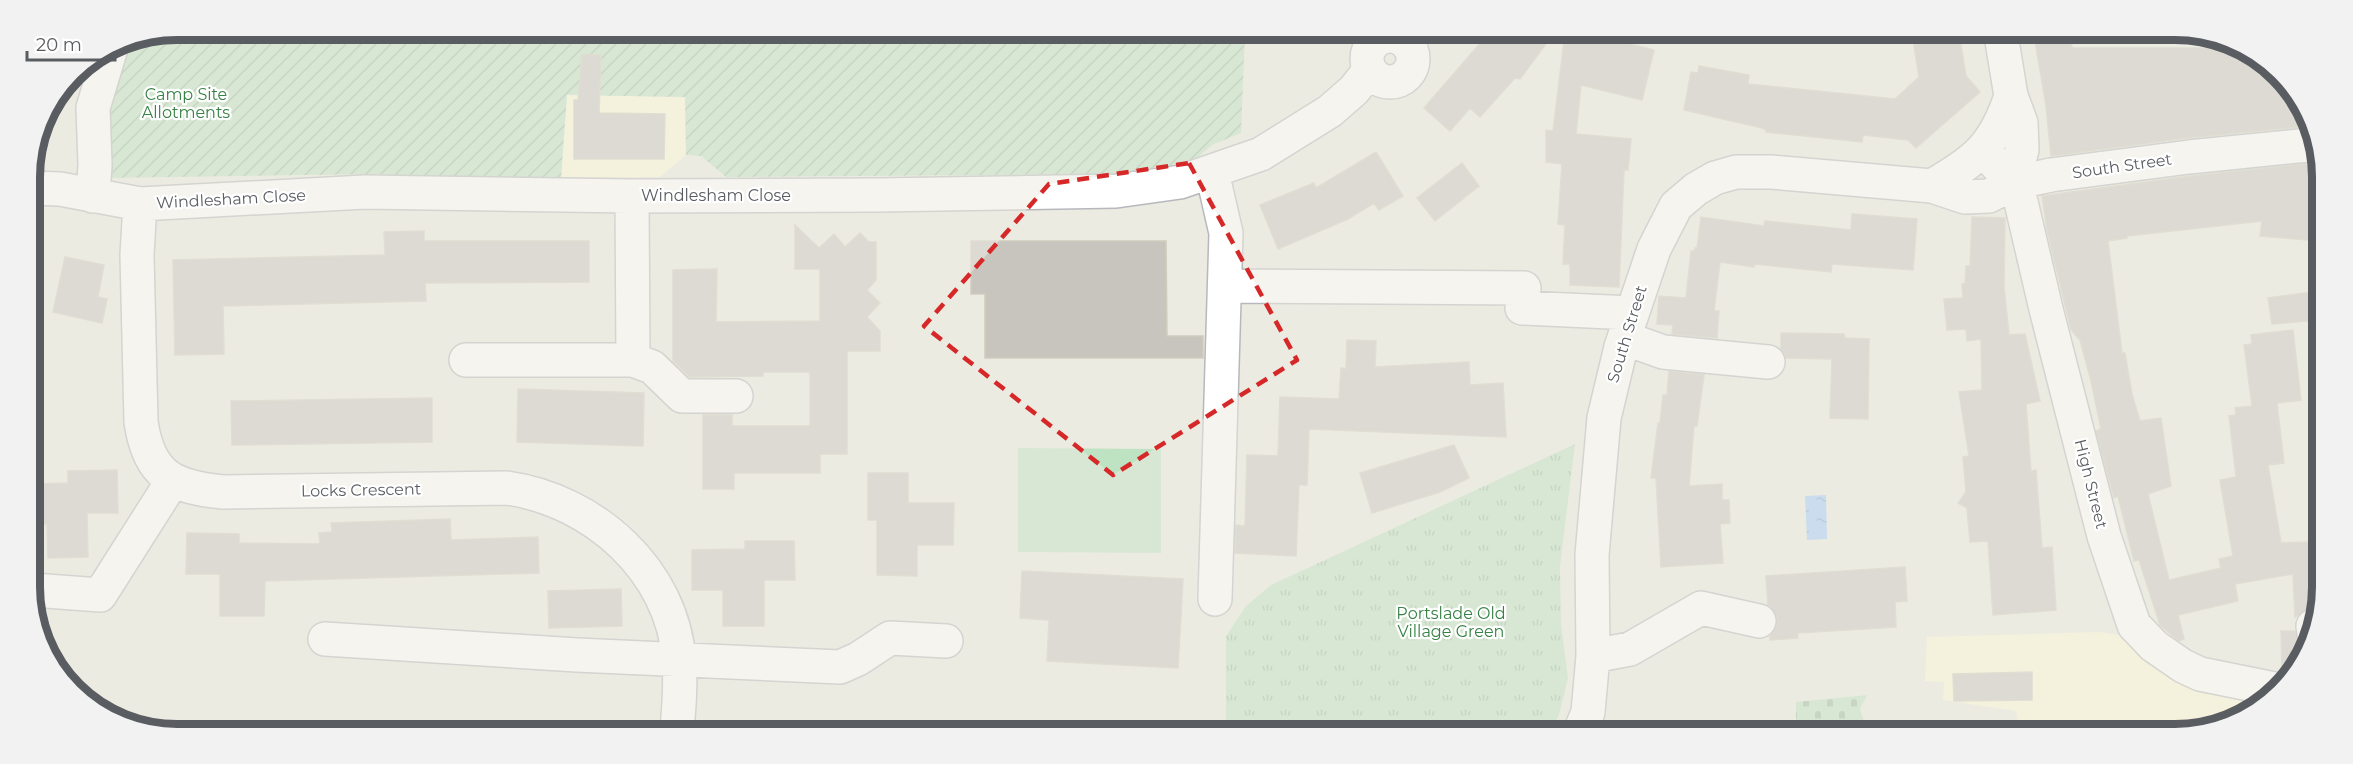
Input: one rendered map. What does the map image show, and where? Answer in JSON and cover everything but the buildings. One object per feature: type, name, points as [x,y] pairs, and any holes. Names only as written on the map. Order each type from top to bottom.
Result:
[{"type":"street","name":"Windlesham Close","points":[[41,188],[60,189],[140,204],[364,192],[632,196],[1081,193],[1147,188],[1180,182],[1261,154],[1322,117],[1354,90],[1370,71],[1366,57],[1372,44],[1378,40]]},
{"type":"street","points":[[2002,40],[2011,96],[2021,123],[2022,150],[2013,183]]},
{"type":"street","points":[[93,196],[95,165],[93,108],[107,60]]},
{"type":"street","points":[[1932,186],[1975,159],[1983,150],[2003,118],[2011,96]]},
{"type":"street","name":"South Street","points":[[1583,723],[1588,712],[1593,656],[1592,555],[1604,418],[1628,326],[1654,249],[1676,206],[1695,189],[1715,178],[1736,172],[1771,172],[1932,186],[1965,196],[1989,196],[2013,183],[2051,175],[2188,157],[2309,145]]},
{"type":"street","name":"High Street","points":[[1983,150],[2013,183],[2021,202],[2104,536],[2134,625],[2154,646],[2200,674],[2268,688]]},
{"type":"street","points":[[1212,172],[1226,233],[1215,599]]},
{"type":"street","points":[[632,196],[633,360]]},
{"type":"street","name":"Locks Crescent","points":[[140,204],[137,255],[141,422],[144,443],[157,466],[173,480],[194,489],[223,492],[491,487],[518,489],[547,497],[584,513],[615,535],[647,574],[661,598],[670,619],[679,660],[677,724]]},
{"type":"street","points":[[1225,286],[1524,288],[1522,308],[1628,326],[1663,352],[1768,362]]},
{"type":"street","points":[[466,360],[633,360],[652,367],[682,396],[736,396]]},
{"type":"street","points":[[40,591],[100,595],[173,480]]},
{"type":"street","points":[[1593,656],[1630,649],[1701,608],[1759,621]]},
{"type":"street","points":[[325,639],[576,655],[840,667],[858,659],[890,638],[946,641]]},
{"type":"highlighted area","points":[[1189,163],[1297,360],[1113,475],[924,326],[1049,184]]},
{"type":"shaded area","points":[[567,95],[685,97],[686,155],[660,177],[561,178]]},
{"type":"shaded area","points":[[2099,632],[2119,635],[2255,698],[2228,713],[2203,721],[2185,723],[2018,723],[2016,711],[1943,700],[1944,682],[1925,681],[1927,637]]},
{"type":"green space","name":"Camp Site Allotments","points":[[177,40],[1245,40],[1241,133],[1212,145],[1189,165],[1123,174],[726,177],[701,156],[686,155],[685,97],[567,95],[561,178],[439,179],[376,174],[106,178],[105,120],[125,51],[150,43]]},
{"type":"green space","name":"Portslade Old Village Green","points":[[1575,444],[1560,566],[1561,625],[1568,678],[1555,723],[1226,723],[1226,636],[1246,606],[1271,585]]},
{"type":"green space","points":[[1018,448],[1161,449],[1161,553],[1018,552]]},
{"type":"green space","points":[[1867,695],[1860,709],[1865,723],[1796,723],[1796,702]]},
{"type":"water","points":[[1826,495],[1827,539],[1807,540],[1805,496]]}]
